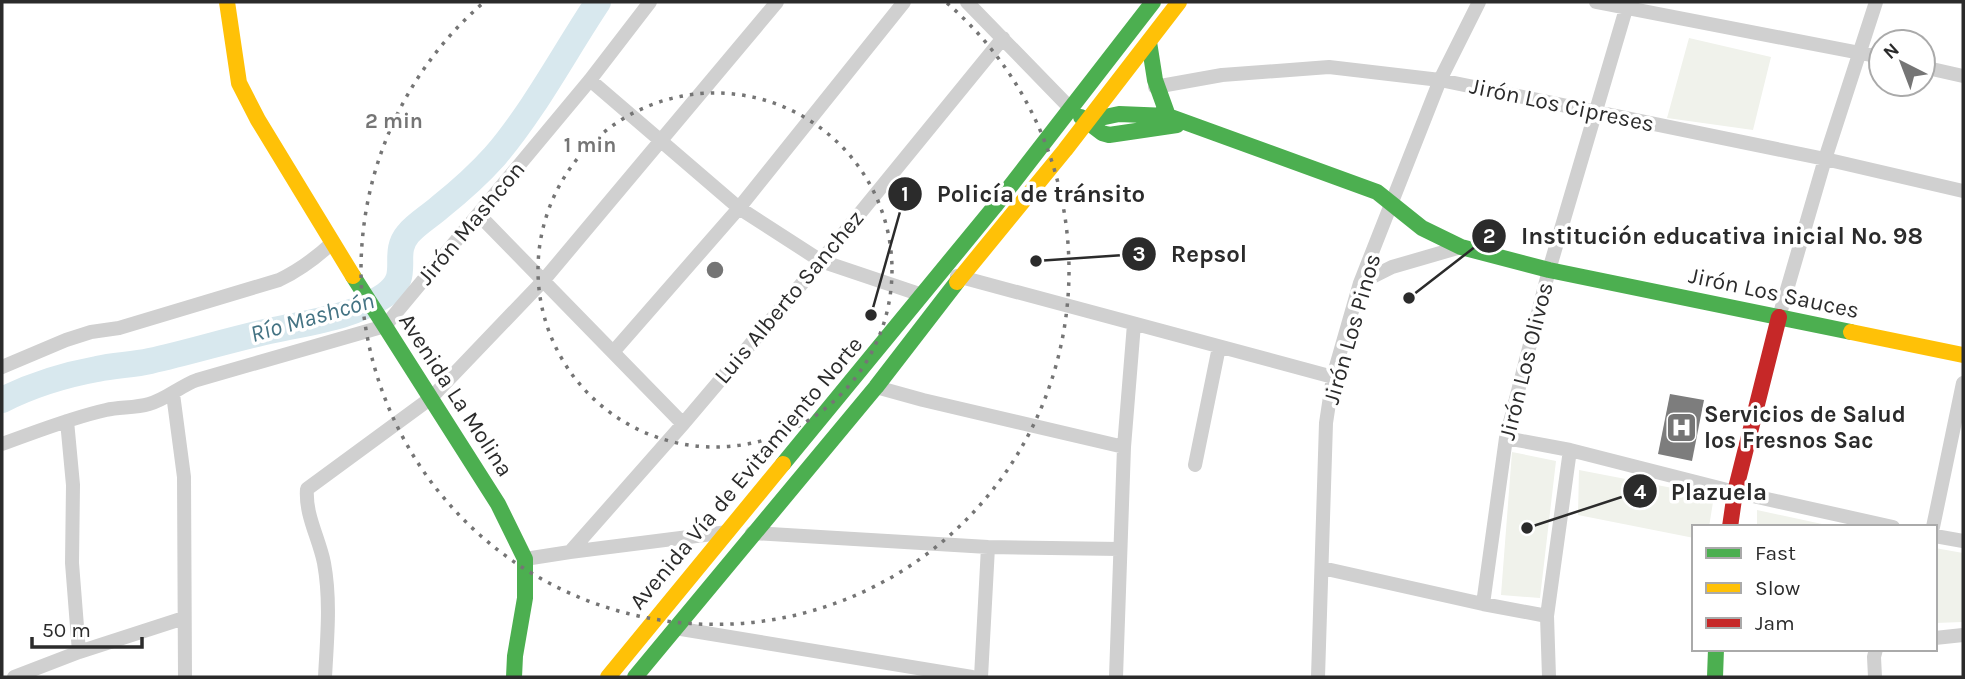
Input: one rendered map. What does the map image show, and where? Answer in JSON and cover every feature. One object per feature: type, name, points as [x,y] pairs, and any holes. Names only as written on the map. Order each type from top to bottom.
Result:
[{"type":"main road","name":"Avenida La Molina","points":[[227,2],[239,83],[258,120],[380,320],[498,504],[525,559],[525,598],[514,677]]},
{"type":"main road","name":"Avenida Vía de Evitamiento Norte","points":[[608,677],[942,272],[1153,2]]},
{"type":"main road","name":"Avenida Vía de Evitamiento Norte","points":[[635,677],[876,387],[1179,2]]},
{"type":"main road","points":[[1149,42],[1153,77],[1168,116]]},
{"type":"main road","points":[[1071,109],[1086,121]]},
{"type":"main road","name":"Jirón Los Sauces","points":[[1086,121],[1119,114],[1168,116],[1377,192],[1422,228],[1461,247],[1549,270],[1963,355]]},
{"type":"main road","name":"Jirón Los Sauces","points":[[1086,121],[1102,134],[1108,135],[1188,123]]},
{"type":"main road","points":[[1730,525],[1735,492],[1779,317]]},
{"type":"main road","points":[[1715,677],[1716,651]]},
{"type":"street","name":"Jirón Mashcon","points":[[380,320],[479,215],[650,2]]},
{"type":"street","points":[[325,677],[329,606],[324,561],[306,502],[307,489],[431,398],[543,281],[777,2]]},
{"type":"street","points":[[614,351],[739,208],[904,2]]},
{"type":"street","points":[[967,2],[1071,109]]},
{"type":"street","name":"Jirón Los Pinos","points":[[1318,677],[1326,423],[1333,377],[1360,283],[1440,80],[1479,2]]},
{"type":"street","points":[[1596,2],[1627,5],[1867,54]]},
{"type":"street","points":[[1779,317],[1825,159],[1876,2]]},
{"type":"street","name":"Jirón Los Olivos","points":[[1483,604],[1506,438],[1549,270],[1627,5]]},
{"type":"street","name":"Luis Alberto Sanchez","points":[[570,552],[821,261],[1003,38]]},
{"type":"street","name":"Jirón Los Cipreses","points":[[1156,87],[1222,75],[1329,66],[1440,80],[1825,159],[1963,191]]},
{"type":"street","points":[[1937,70],[1963,76]]},
{"type":"street","points":[[590,80],[739,208],[821,261],[922,295]]},
{"type":"street","points":[[479,215],[683,424]]},
{"type":"street","points":[[1360,283],[1392,267],[1461,247]]},
{"type":"street","points":[[2,367],[91,332],[119,328],[279,280],[337,249]]},
{"type":"street","points":[[942,272],[1333,377]]},
{"type":"street","points":[[2,444],[107,410],[152,404],[173,394],[184,385],[380,320]]},
{"type":"street","points":[[1116,677],[1124,447],[1133,324]]},
{"type":"street","points":[[1195,466],[1219,347]]},
{"type":"street","points":[[1933,525],[1963,383]]},
{"type":"street","points":[[876,387],[1124,447]]},
{"type":"street","points":[[173,394],[184,477],[185,677]]},
{"type":"street","points":[[67,421],[73,485],[72,563],[79,652]]},
{"type":"street","points":[[1506,438],[1570,450],[1735,492],[1884,525]]},
{"type":"street","points":[[1549,677],[1547,616],[1570,450]]},
{"type":"street","points":[[525,559],[725,532],[988,547],[1120,549]]},
{"type":"street","points":[[1937,536],[1963,541]]},
{"type":"street","points":[[981,677],[988,547]]},
{"type":"street","points":[[1322,568],[1547,616]]},
{"type":"street","points":[[14,677],[79,652],[184,618]]},
{"type":"street","points":[[675,628],[972,677]]},
{"type":"street","points":[[1937,638],[1963,635]]},
{"type":"street","points":[[1875,677],[1876,651]]},
{"type":"shaded area","points":[[1689,38],[1771,57],[1753,130],[1667,118]]},
{"type":"shaded area","points":[[1512,452],[1556,461],[1540,598],[1501,595]]},
{"type":"shaded area","points":[[1579,470],[1714,496],[1709,525],[1692,525],[1692,538],[1578,515]]},
{"type":"shaded area","points":[[1757,510],[1827,525],[1757,525]]},
{"type":"shaded area","points":[[1937,548],[1963,553],[1963,622],[1937,623]]},
{"type":"building","name":"Servicios de Salud los Fresnos Sac","points":[[1670,394],[1704,400],[1692,461],[1658,454]]},
{"type":"waterway","name":"Río Mashcón","points":[[2,400],[72,374],[150,361],[331,318],[360,309],[385,295],[398,280],[401,250],[408,234],[462,189],[510,138],[598,2]]},
{"type":"traffic: fast","points":[[783,464],[995,206],[1153,2]]},
{"type":"traffic: fast","points":[[1149,42],[1155,80],[1168,116]]},
{"type":"traffic: fast","points":[[1086,121],[1119,114],[1168,116],[1377,192],[1422,228],[1461,247],[1549,270],[1851,332]]},
{"type":"traffic: fast","points":[[1081,117],[1102,133],[1109,135],[1177,125]]},
{"type":"traffic: fast","points":[[353,276],[498,504],[525,559],[525,598],[514,677]]},
{"type":"traffic: fast","points":[[635,677],[876,387],[957,282]]},
{"type":"traffic: fast","points":[[1715,677],[1716,651]]},
{"type":"traffic: slow","points":[[227,2],[239,83],[258,120],[353,276]]},
{"type":"traffic: slow","points":[[957,282],[1065,150],[1179,2]]},
{"type":"traffic: slow","points":[[1851,332],[1963,355]]},
{"type":"traffic: slow","points":[[608,677],[783,464]]},
{"type":"traffic: jam","points":[[1730,525],[1735,492],[1779,317]]},
{"type":"place","name":"Repsol","points":[[1036,261]]},
{"type":"place","name":"Institución educativa inicial No. 98","points":[[1409,298]]},
{"type":"place","name":"Policía de tránsito","points":[[871,315]]},
{"type":"place","name":"Servicios de Salud los Fresnos Sac","points":[[1681,427]]},
{"type":"place","name":"Plazuela","points":[[1527,528]]}]
